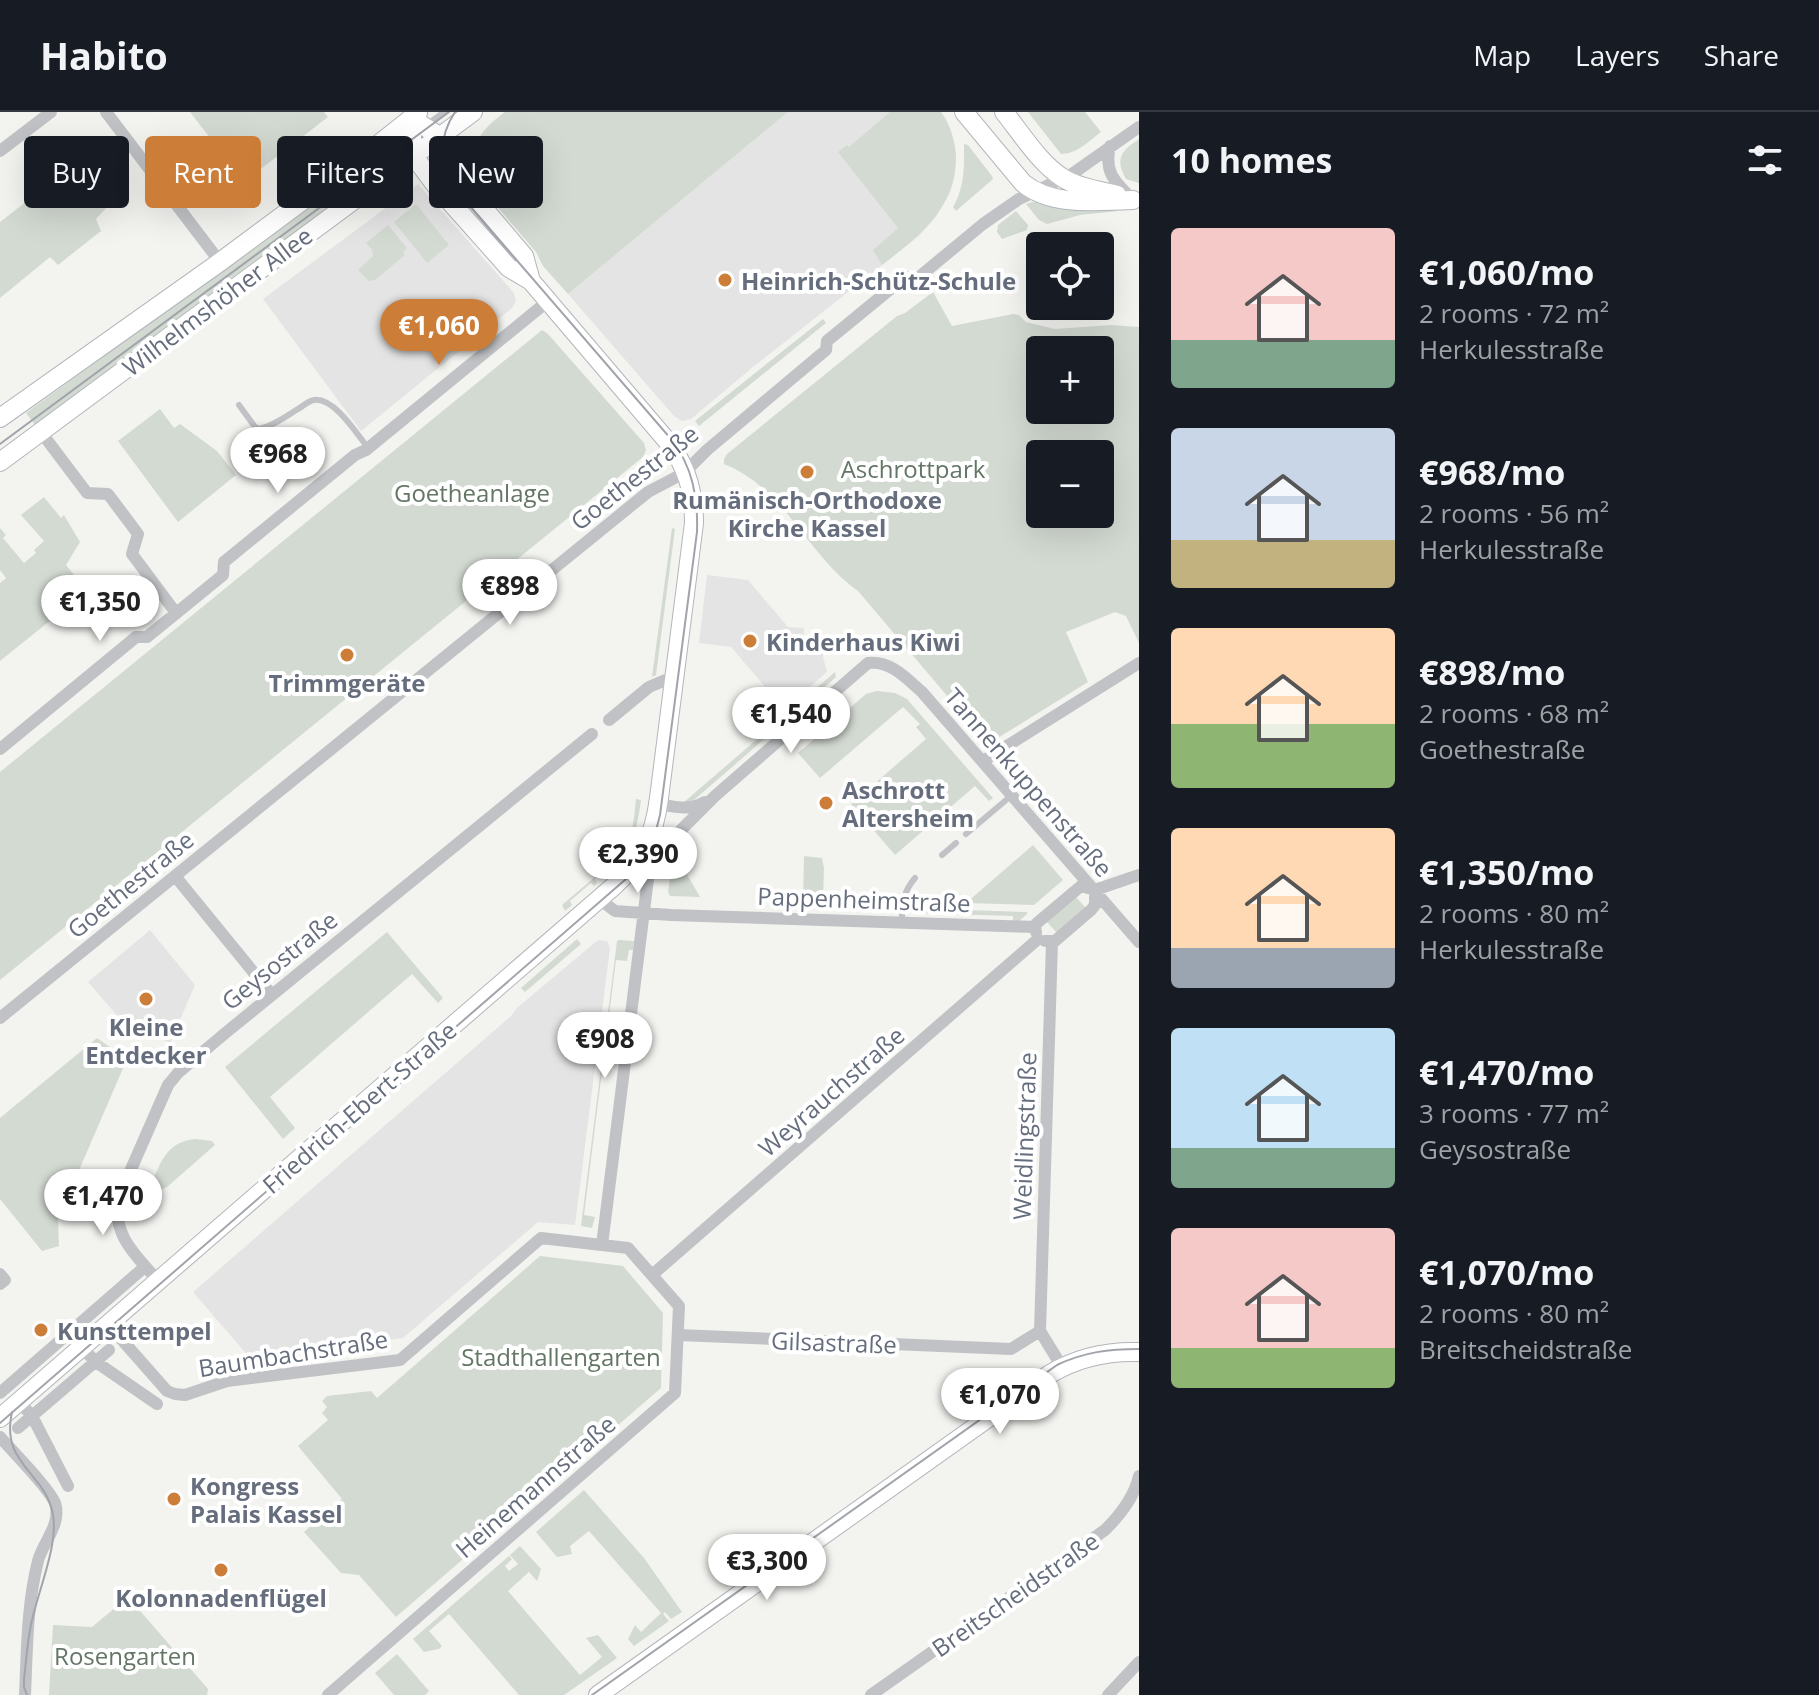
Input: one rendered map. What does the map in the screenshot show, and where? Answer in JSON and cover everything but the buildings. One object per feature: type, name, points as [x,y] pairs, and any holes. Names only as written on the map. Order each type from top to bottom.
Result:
[{"type":"street","points":[[0,151],[51,112]]},
{"type":"street","points":[[106,112],[220,262]]},
{"type":"street","name":"Wilhelmshöher Allee","points":[[0,418],[220,262],[375,147],[418,128],[473,112]]},
{"type":"street","points":[[964,112],[1032,191],[1059,199],[1136,201]]},
{"type":"street","points":[[1004,112],[1063,178],[1136,201]]},
{"type":"street","name":"Goethestraße","points":[[0,1018],[648,492],[686,471],[826,350],[827,341],[893,286],[905,277],[919,277],[983,224],[1032,191],[1063,178],[1139,127]]},
{"type":"street","points":[[418,128],[437,187],[509,268],[531,281],[668,442],[686,471],[693,499],[694,523],[675,676],[664,805],[644,851],[649,871],[602,1245]]},
{"type":"street","points":[[418,128],[451,154],[468,190],[524,256],[531,281]]},
{"type":"street","name":"Wilhelmshöher Allee","points":[[0,462],[418,128]]},
{"type":"street","points":[[1110,146],[1109,172],[1136,201]]},
{"type":"street","points":[[0,749],[136,637],[147,637],[223,575],[224,562],[548,301]]},
{"type":"street","points":[[41,432],[87,493],[108,494],[138,534],[132,554],[176,613]]},
{"type":"street","name":"Tannenkuppenstraße","points":[[877,662],[892,667],[922,692],[1139,942]]},
{"type":"street","name":"Friedrich-Ebert-Straße","points":[[0,1417],[109,1313],[158,1281],[599,899],[630,870],[644,851],[679,832],[715,796],[868,663],[877,662]]},
{"type":"street","points":[[983,761],[1139,663]]},
{"type":"street","points":[[609,720],[649,687],[675,676]]},
{"type":"street","name":"Geysostraße","points":[[158,1281],[123,1239],[116,1213],[118,1199],[172,1079],[592,734]]},
{"type":"street","name":"Friedrich-Ebert-Straße","points":[[664,805],[696,807],[715,796]]},
{"type":"street","points":[[1036,933],[1052,942],[1095,905],[1095,890],[1139,875]]},
{"type":"street","points":[[175,876],[272,995]]},
{"type":"street","name":"Weyrauchstraße","points":[[652,1275],[1036,933],[1041,919],[1081,886],[1095,890]]},
{"type":"street","name":"Pappenheimstraße","points":[[599,899],[615,911],[902,922],[1036,933]]},
{"type":"street","name":"Weidlingstraße","points":[[1040,1331],[1052,942]]},
{"type":"street","name":"Baumbachstraße","points":[[109,1313],[167,1391],[185,1395],[227,1381],[400,1360],[541,1238],[628,1248],[652,1275]]},
{"type":"street","points":[[18,1428],[13,1397],[39,1356],[78,1342],[109,1313],[140,1271]]},
{"type":"street","points":[[0,1274],[5,1280],[0,1284]]},
{"type":"street","name":"Heinemannstraße","points":[[328,1695],[675,1393],[679,1306],[652,1275]]},
{"type":"street","points":[[1040,1331],[1062,1367]]},
{"type":"street","name":"Gilsastraße","points":[[678,1335],[1011,1349],[1040,1331]]},
{"type":"street","points":[[78,1342],[96,1362],[157,1404]]},
{"type":"street","points":[[13,1397],[96,1362],[109,1350]]},
{"type":"street","points":[[604,1693],[1062,1367],[1088,1356],[1139,1352]]},
{"type":"street","points":[[13,1397],[68,1486]]},
{"type":"street","points":[[0,1437],[51,1496],[56,1509],[53,1529],[39,1557],[33,1584],[25,1695]]},
{"type":"street","name":"Breitscheidstraße","points":[[871,1695],[1105,1530],[1122,1512],[1137,1486],[1139,1476]]},
{"type":"street","points":[[1108,1695],[1139,1662]]},
{"type":"lane","points":[[418,128],[444,112]]},
{"type":"lane","points":[[239,405],[259,429],[268,427],[308,402],[326,402],[338,411],[368,448]]},
{"type":"lane","points":[[966,834],[1012,795]]},
{"type":"lane","points":[[942,855],[956,843]]},
{"type":"lane","points":[[902,922],[903,897],[915,878]]},
{"type":"shaded area","name":"Heinrich-Schütz-Schule","points":[[788,112],[941,112],[947,121],[956,155],[950,193],[936,217],[919,236],[691,419],[682,421],[674,416],[568,294]]},
{"type":"shaded area","points":[[418,184],[429,196],[429,208],[439,208],[514,293],[516,301],[512,308],[361,431],[263,299],[386,208],[413,208],[413,188]]},
{"type":"shaded area","name":"Kinderhaus Kiwi","points":[[707,575],[748,580],[788,627],[804,628],[804,637],[798,645],[815,647],[823,640],[827,672],[784,709],[731,647],[699,643]]},
{"type":"shaded area","name":"Kleine Entdecker","points":[[150,930],[195,985],[170,1043],[122,1021],[88,982]]},
{"type":"shaded area","points":[[598,940],[607,941],[610,948],[575,1225],[538,1222],[403,1338],[249,1357],[193,1292]]},
{"type":"green space","points":[[190,112],[324,112],[328,117],[303,136],[277,136],[277,156],[261,169],[261,136],[209,136]]},
{"type":"green space","points":[[505,112],[788,112],[568,294],[498,208],[543,208],[543,136],[480,136]]},
{"type":"green space","points":[[890,112],[941,112],[952,135],[956,160],[949,194],[932,221],[882,265],[873,250],[898,228],[838,152],[847,145],[849,147]]},
{"type":"green space","points":[[1028,112],[1085,112],[1101,132],[1078,149],[1061,154]]},
{"type":"green space","points":[[1139,139],[1139,183],[1126,179],[1120,160],[1124,151]]},
{"type":"green space","points":[[964,144],[968,145],[993,179],[956,211],[953,207],[962,184]]},
{"type":"green space","points":[[1032,202],[1119,211],[1080,215],[1047,224],[1039,220],[1026,204]]},
{"type":"green space","points":[[24,203],[24,208],[106,208],[96,219],[101,231],[58,265],[50,257],[0,298],[0,222]]},
{"type":"green space","points":[[416,204],[449,245],[427,263],[394,222]]},
{"type":"green space","points":[[307,208],[327,208],[35,425],[26,413]]},
{"type":"green space","points":[[1016,211],[1028,225],[1027,230],[1002,239],[997,232],[998,225]]},
{"type":"green space","points":[[388,225],[407,248],[403,252],[405,255],[375,280],[369,281],[358,270],[373,256],[366,243]]},
{"type":"green space","name":"Aschrottpark","points":[[933,292],[952,326],[1013,314],[1026,322],[1055,329],[1111,325],[1139,327],[1139,643],[1126,616],[1115,612],[1066,632],[1088,682],[988,744],[780,505],[745,475],[724,464],[727,454],[897,316]]},
{"type":"green space","points":[[823,319],[826,323],[699,426],[695,421]]},
{"type":"green space","name":"Goetheanlage","points":[[542,330],[644,443],[646,450],[643,457],[0,980],[0,772]]},
{"type":"green space","points":[[160,409],[174,428],[180,424],[217,451],[236,475],[178,522],[118,441]]},
{"type":"green space","points":[[44,497],[61,518],[64,515],[80,542],[66,565],[87,591],[0,661],[0,583],[6,578],[0,570],[0,528],[6,535],[3,538],[24,563],[44,541],[21,515]]},
{"type":"green space","points":[[672,528],[675,529],[656,675],[652,677]]},
{"type":"green space","points":[[835,672],[836,677],[694,800],[683,803]]},
{"type":"green space","points":[[877,691],[895,693],[907,699],[993,798],[989,801],[975,786],[895,855],[851,804],[926,739],[916,727],[920,724],[903,707],[820,778],[798,753],[866,694]]},
{"type":"green space","points":[[636,799],[641,800],[638,821],[623,857],[609,873],[605,870],[595,879],[597,883],[594,886],[591,883],[570,901],[572,905],[565,911],[562,905],[626,848],[634,821]]},
{"type":"green space","points":[[1033,845],[1063,880],[1034,905],[966,903]]},
{"type":"green space","points":[[677,856],[700,897],[670,896],[672,861]]},
{"type":"green space","points":[[804,856],[822,858],[823,901],[803,900]]},
{"type":"green space","points":[[1075,896],[1086,908],[1057,933],[1046,921]]},
{"type":"green space","points":[[907,908],[1027,914],[1019,921],[1013,921],[1013,916],[911,913]]},
{"type":"green space","points":[[387,932],[443,998],[438,1003],[412,974],[270,1097],[295,1128],[283,1139],[225,1067]]},
{"type":"green space","points":[[577,939],[581,944],[525,992],[521,988]]},
{"type":"green space","points":[[617,941],[634,941],[627,961],[616,960],[584,1215],[595,1217],[592,1228],[581,1226]]},
{"type":"green space","points":[[97,1038],[127,1059],[58,1219],[59,1246],[42,1251],[0,1199],[0,1118]]},
{"type":"green space","points":[[195,1139],[212,1141],[215,1145],[167,1187],[150,1187],[161,1162],[171,1149]]},
{"type":"green space","name":"Stadthallengarten","points":[[540,1256],[623,1266],[663,1313],[661,1388],[396,1617],[359,1575],[341,1573],[304,1532],[342,1499],[298,1446],[328,1420],[322,1413],[327,1407],[322,1401],[327,1396],[371,1391],[377,1398]]},
{"type":"green space","points":[[584,1490],[644,1558],[682,1612],[671,1619],[665,1612],[663,1614],[669,1621],[634,1646],[628,1639],[635,1625],[641,1632],[661,1613],[589,1531],[570,1546],[572,1554],[557,1557],[536,1532]]},
{"type":"green space","points":[[520,1546],[541,1569],[537,1581],[529,1572],[508,1591],[580,1675],[602,1657],[586,1638],[598,1635],[617,1658],[564,1695],[519,1695],[449,1614],[429,1631],[442,1646],[439,1649],[424,1652],[413,1639],[509,1556],[512,1559],[505,1566],[509,1571],[518,1564],[510,1555]]},
{"type":"green space","name":"Rosengarten","points":[[128,1597],[208,1689],[207,1695],[49,1695],[53,1625],[92,1627]]},
{"type":"green space","points":[[397,1654],[429,1691],[425,1695],[394,1695],[375,1673]]},
{"type":"tram line","points":[[0,444],[449,112]]},
{"type":"tram line","points":[[0,1423],[626,879],[644,857],[655,833],[660,815],[697,532],[693,483],[671,439],[451,184],[442,147],[446,129],[455,112]]},
{"type":"tram line","points":[[592,1695],[1057,1365],[1097,1352],[1139,1349]]},
{"type":"tram line","points":[[12,1412],[12,1444],[49,1500],[54,1528],[50,1557],[29,1636],[24,1679],[27,1695]]},
{"type":"place","name":"Heinrich-Schütz-Schule","points":[[725,280]]},
{"type":"place","name":"Rumänisch-Orthodoxe Kirche Kassel","points":[[807,472]]},
{"type":"place","name":"Kinderhaus Kiwi","points":[[750,641]]},
{"type":"place","name":"Trimmgeräte","points":[[347,655]]},
{"type":"place","name":"Aschrott Altersheim","points":[[826,803]]},
{"type":"place","name":"Kleine Entdecker","points":[[146,999]]},
{"type":"place","name":"Kunsttempel","points":[[41,1330]]},
{"type":"place","name":"Kongress Palais Kassel","points":[[174,1499]]},
{"type":"place","name":"Kolonnadenflügel","points":[[221,1570]]}]
